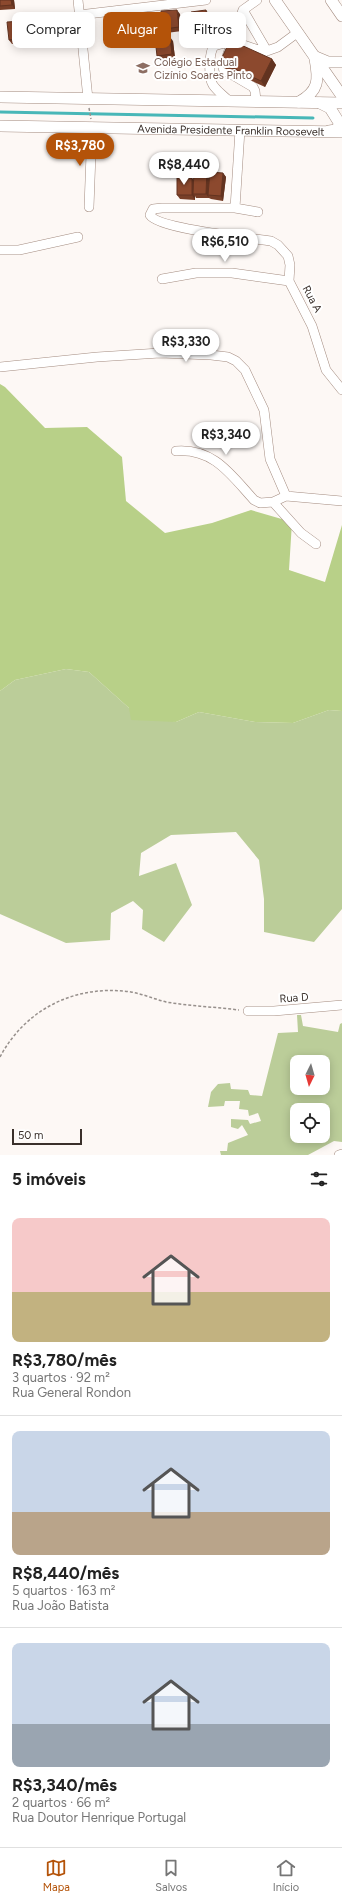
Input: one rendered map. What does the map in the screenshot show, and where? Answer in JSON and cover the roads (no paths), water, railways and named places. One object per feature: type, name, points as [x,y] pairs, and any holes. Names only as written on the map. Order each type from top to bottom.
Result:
[{"type":"main road","points":[[275,0],[342,96]]},
{"type":"main road","points":[[331,0],[342,16]]},
{"type":"main road","points":[[315,56],[328,62],[342,62]]},
{"type":"main road","points":[[299,102],[310,96],[315,88],[317,70],[315,56]]},
{"type":"main road","points":[[0,97],[89,104],[229,101],[342,103]]},
{"type":"main road","points":[[314,102],[330,108],[340,124],[336,130],[328,131]]},
{"type":"main road","name":"Avenida Presidente Franklin Roosevelt","points":[[0,126],[91,123],[240,130],[342,132]]},
{"type":"street","points":[[78,0],[79,12]]},
{"type":"street","points":[[95,12],[147,4],[206,0]]},
{"type":"street","points":[[257,0],[243,10],[267,51]]},
{"type":"street","points":[[246,46],[260,51],[267,51],[278,47],[297,33]]},
{"type":"street","points":[[83,48],[89,104]]},
{"type":"street","points":[[213,48],[210,54],[213,84],[229,101]]},
{"type":"street","points":[[230,48],[223,69],[253,87],[256,101]]},
{"type":"street","points":[[89,208],[91,123]]},
{"type":"street","points":[[240,130],[235,208],[258,212]]},
{"type":"street","name":"Rua A","points":[[235,208],[162,208],[151,211],[152,217],[171,226],[271,241],[278,245],[288,256],[290,265],[289,281],[312,326],[326,370],[342,390]]},
{"type":"street","points":[[0,250],[19,250],[78,237]]},
{"type":"street","points":[[162,278],[196,273],[232,273],[289,281]]},
{"type":"street","points":[[0,367],[97,357],[160,353],[211,355],[228,357],[236,360],[245,370],[264,410],[270,459],[286,496]]},
{"type":"street","points":[[176,451],[198,452],[212,457],[254,500],[260,503],[274,502],[286,496],[342,501]]},
{"type":"street","points":[[274,502],[301,533],[316,544]]},
{"type":"street","name":"Rua D","points":[[248,1011],[274,1011],[342,1006]]},
{"type":"waterway","points":[[0,112],[313,118]]},
{"type":"place","name":"Colégio Estadual Cizínio Soares Pinto","points":[[143,68]]}]
